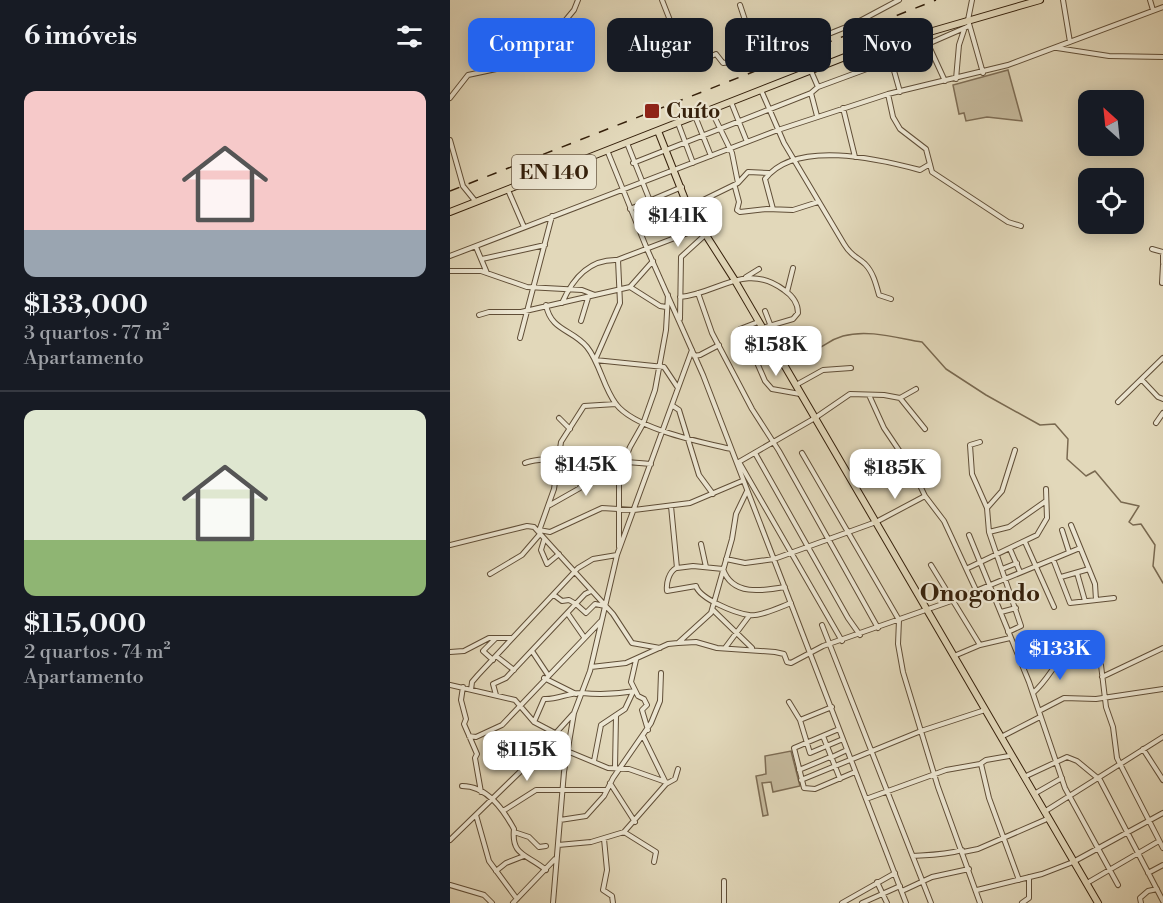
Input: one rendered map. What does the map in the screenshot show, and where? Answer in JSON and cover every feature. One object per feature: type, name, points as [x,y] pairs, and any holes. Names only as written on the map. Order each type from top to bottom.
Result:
[{"type":"main road","points":[[933,33],[1040,0]]},
{"type":"main road","points":[[808,72],[659,130],[696,220],[734,279],[1009,756],[1024,777],[1098,903]]},
{"type":"main road","name":"EN 140","points":[[450,212],[659,130]]},
{"type":"street","points":[[450,98],[468,75],[515,65],[523,54],[540,51],[574,10],[578,0]]},
{"type":"street","points":[[662,0],[688,66],[716,54],[725,63]]},
{"type":"street","points":[[831,33],[856,23],[899,0]]},
{"type":"street","points":[[972,0],[969,23],[983,73]]},
{"type":"street","points":[[1063,0],[1070,42]]},
{"type":"street","points":[[1150,0],[1153,10]]},
{"type":"street","points":[[740,5],[744,18]]},
{"type":"street","points":[[450,256],[817,116],[888,94],[983,73],[1057,48],[1163,7]]},
{"type":"street","points":[[956,79],[959,45],[964,29],[969,23]]},
{"type":"street","points":[[933,42],[964,29]]},
{"type":"street","points":[[1057,48],[1109,56],[1163,57]]},
{"type":"street","points":[[933,55],[945,81]]},
{"type":"street","points":[[811,72],[818,87]]},
{"type":"street","points":[[633,163],[770,110],[810,93],[818,87],[857,72]]},
{"type":"street","points":[[894,72],[900,92]]},
{"type":"street","points":[[761,90],[793,160],[851,256],[866,265],[875,280],[879,295],[891,299]]},
{"type":"street","points":[[810,93],[817,116]]},
{"type":"street","points":[[888,94],[893,117],[900,129],[926,149],[932,172],[1008,222],[1021,226]]},
{"type":"street","points":[[731,102],[747,142]]},
{"type":"street","points":[[843,108],[855,158]]},
{"type":"street","points":[[711,110],[728,149],[732,153],[739,202],[738,212],[773,209],[797,210],[818,202]]},
{"type":"street","points":[[695,116],[711,156]]},
{"type":"street","points":[[678,123],[693,163]]},
{"type":"street","points":[[450,140],[463,186],[476,202]]},
{"type":"street","points":[[627,143],[650,201]]},
{"type":"street","points":[[607,150],[622,191],[680,320],[731,449],[842,641]]},
{"type":"street","points":[[773,209],[765,187],[765,179],[769,173],[793,160],[813,155],[875,159],[920,170],[930,164]]},
{"type":"street","points":[[638,226],[670,216],[736,185],[748,172],[769,173]]},
{"type":"street","points":[[630,209],[682,187]]},
{"type":"street","points":[[508,190],[524,227]]},
{"type":"street","points":[[520,338],[552,216]]},
{"type":"street","points":[[670,216],[678,236]]},
{"type":"street","points":[[562,303],[568,289],[591,264],[618,260],[701,228]]},
{"type":"street","points":[[680,320],[681,257],[705,235]]},
{"type":"street","points":[[482,259],[544,245]]},
{"type":"street","points":[[476,247],[487,273]]},
{"type":"street","points":[[1152,249],[1163,253],[1162,283]]},
{"type":"street","points":[[594,360],[620,303],[618,260]]},
{"type":"street","points":[[479,315],[489,312],[521,312],[529,308],[588,298],[630,287],[653,261]]},
{"type":"street","points":[[787,292],[793,267]]},
{"type":"street","points":[[746,278],[759,269]]},
{"type":"street","points":[[450,271],[487,273],[533,288],[582,290],[595,296]]},
{"type":"street","points":[[680,297],[699,294],[734,279],[746,278],[770,282],[787,292],[796,302],[798,313],[793,319],[740,329]]},
{"type":"street","points":[[630,287],[660,306],[666,307]]},
{"type":"street","points":[[619,549],[618,479],[622,463],[643,424],[661,366],[668,294]]},
{"type":"street","points":[[699,294],[719,345],[752,409],[878,628]]},
{"type":"street","points":[[581,321],[588,298]]},
{"type":"street","points":[[546,305],[551,320],[585,345],[616,404],[643,424],[687,439],[731,449]]},
{"type":"street","points":[[765,311],[770,324]]},
{"type":"street","points":[[694,356],[719,345]]},
{"type":"street","points":[[772,346],[755,358],[765,381],[772,389],[800,394]]},
{"type":"street","points":[[553,903],[562,791],[574,713],[591,667],[616,555],[692,350]]},
{"type":"street","points":[[1119,402],[1163,358]]},
{"type":"street","points":[[594,360],[661,366],[666,368],[678,388]]},
{"type":"street","points":[[795,385],[823,370],[851,368]]},
{"type":"street","points":[[1142,379],[1158,397],[1163,399]]},
{"type":"street","points":[[738,463],[815,418],[850,394],[900,398],[916,389]]},
{"type":"street","points":[[869,395],[881,423],[914,471],[925,496],[944,521],[968,568],[976,590]]},
{"type":"street","points":[[900,398],[925,429]]},
{"type":"street","points":[[490,574],[522,555],[539,532],[549,506],[561,442],[584,406],[616,404]]},
{"type":"street","points":[[673,406],[679,410],[702,482],[708,485],[713,494]]},
{"type":"street","points":[[1156,423],[1163,413]]},
{"type":"street","points":[[559,418],[570,429]]},
{"type":"street","points":[[980,442],[970,445],[972,474],[987,508],[989,532],[1021,626],[1008,632]]},
{"type":"street","points":[[987,508],[1002,491],[1015,450]]},
{"type":"street","points":[[755,453],[848,618],[860,635]]},
{"type":"street","points":[[802,453],[899,620],[901,665],[948,817],[980,903]]},
{"type":"street","points":[[525,463],[536,459],[559,459],[651,464]]},
{"type":"street","points":[[549,506],[580,488],[587,461]]},
{"type":"street","points":[[738,463],[742,481],[811,653],[906,903]]},
{"type":"street","points":[[539,532],[550,532],[602,507],[634,510],[671,506],[713,494],[742,481]]},
{"type":"street","points":[[968,568],[1037,535],[1047,518],[1046,489]]},
{"type":"street","points":[[678,643],[712,609],[736,513],[747,491]]},
{"type":"street","points":[[726,559],[745,563],[774,559],[876,522],[925,496]]},
{"type":"street","points":[[989,532],[1009,527],[1046,501]]},
{"type":"street","points":[[671,506],[677,568]]},
{"type":"street","points":[[1071,525],[1089,569],[1096,600]]},
{"type":"street","points":[[450,545],[527,526],[534,527],[606,606],[632,643],[660,648]]},
{"type":"street","points":[[1062,530],[1069,552]]},
{"type":"street","points":[[969,535],[1033,693],[1069,795],[1118,885]]},
{"type":"street","points":[[544,540],[541,550],[546,564],[559,554]]},
{"type":"street","points":[[1025,542],[1054,607]]},
{"type":"street","points":[[701,544],[706,567]]},
{"type":"street","points":[[1010,549],[1020,572]]},
{"type":"street","points":[[591,667],[626,663],[660,648],[678,643],[696,642],[725,648],[753,649],[784,654],[789,663],[829,645],[954,600],[1080,549]]},
{"type":"street","points":[[471,690],[472,682],[578,568],[593,559],[616,555]]},
{"type":"street","points":[[1053,559],[1062,577],[1070,603],[1114,598]]},
{"type":"street","points":[[1002,569],[1017,563]]},
{"type":"street","points":[[931,565],[980,645]]},
{"type":"street","points":[[723,569],[677,568],[671,571],[666,582],[667,591],[696,586],[701,595],[749,616]]},
{"type":"street","points":[[723,569],[730,580],[743,590],[756,591],[784,587]]},
{"type":"street","points":[[1062,577],[1089,569]]},
{"type":"street","points":[[1077,573],[1085,601]]},
{"type":"street","points":[[496,695],[493,684],[514,670],[591,591]]},
{"type":"street","points":[[554,595],[562,601],[568,600],[576,604],[586,613],[595,604],[606,606]]},
{"type":"street","points":[[725,648],[749,616],[790,603]]},
{"type":"street","points":[[1001,612],[1016,608]]},
{"type":"street","points":[[712,609],[753,649]]},
{"type":"street","points":[[567,614],[584,637]]},
{"type":"street","points":[[469,736],[476,737],[499,727],[603,618]]},
{"type":"street","points":[[822,625],[931,903]]},
{"type":"street","points":[[450,652],[460,653],[488,638],[512,638]]},
{"type":"street","points":[[954,657],[980,645],[1010,638]]},
{"type":"street","points":[[493,660],[483,651],[496,639]]},
{"type":"street","points":[[1102,677],[1163,648]]},
{"type":"street","points":[[1033,693],[1051,675],[1061,657],[1069,650]]},
{"type":"street","points":[[532,651],[546,677],[576,694]]},
{"type":"street","points":[[496,656],[514,670]]},
{"type":"street","points":[[636,659],[630,678],[634,692],[647,705],[642,710],[648,730]]},
{"type":"street","points":[[1101,665],[1105,696],[1120,764],[1163,848]]},
{"type":"street","points":[[560,820],[586,816],[607,790],[648,730],[659,705],[662,673]]},
{"type":"street","points":[[450,683],[471,690],[508,697],[519,705],[534,722],[555,733],[568,748],[594,761],[615,768],[652,775],[666,783]]},
{"type":"street","points":[[463,687],[461,700],[469,736],[477,754],[475,758],[482,792]]},
{"type":"street","points":[[1039,711],[1064,698],[1096,699],[1163,689]]},
{"type":"street","points":[[534,722],[544,699],[555,700],[581,693],[587,695],[634,692]]},
{"type":"street","points":[[594,761],[601,725],[625,709],[634,692]]},
{"type":"street","points":[[579,700],[587,695]]},
{"type":"street","points":[[789,702],[800,720],[810,753],[843,739]]},
{"type":"street","points":[[800,720],[832,708]]},
{"type":"street","points":[[801,780],[921,731],[984,710]]},
{"type":"street","points":[[450,840],[574,713]]},
{"type":"street","points":[[615,768],[616,716]]},
{"type":"street","points":[[1000,737],[1040,717]]},
{"type":"street","points":[[839,729],[794,748],[801,780],[804,788],[810,790],[855,772]]},
{"type":"street","points":[[643,736],[666,783]]},
{"type":"street","points":[[823,736],[840,779]]},
{"type":"street","points":[[1043,812],[1163,738]]},
{"type":"street","points":[[1143,749],[1163,780]]},
{"type":"street","points":[[799,770],[847,750]]},
{"type":"street","points":[[866,799],[888,789],[958,766],[981,764],[986,760],[1009,756]]},
{"type":"street","points":[[1024,777],[1066,757],[1077,761],[1097,778],[1163,901]]},
{"type":"street","points":[[981,764],[989,798],[1018,880]]},
{"type":"street","points":[[558,845],[571,846],[624,832],[635,822],[666,783],[674,780],[678,769]]},
{"type":"street","points":[[1034,794],[1062,778]]},
{"type":"street","points":[[610,783],[635,822]]},
{"type":"street","points":[[462,786],[472,786],[493,798],[514,832],[512,842],[525,856],[546,870]]},
{"type":"street","points":[[503,811],[534,790],[607,790]]},
{"type":"street","points":[[977,890],[1029,877],[1073,862],[1163,813]]},
{"type":"street","points":[[476,815],[482,830],[487,855],[517,899]]},
{"type":"street","points":[[913,856],[930,854],[941,856],[962,851],[1003,838],[1047,819]]},
{"type":"street","points":[[514,832],[529,837],[540,847],[546,846]]},
{"type":"street","points":[[624,832],[656,852],[654,862]]},
{"type":"street","points":[[604,839],[607,870],[603,890],[612,897],[613,903]]},
{"type":"street","points":[[1086,883],[1159,841]]},
{"type":"street","points":[[496,871],[506,862],[525,856]]},
{"type":"street","points":[[513,903],[556,858]]},
{"type":"street","points":[[1148,873],[1163,865]]},
{"type":"street","points":[[902,891],[923,881],[969,869]]},
{"type":"street","points":[[842,903],[895,873]]},
{"type":"street","points":[[1022,903],[1029,898],[1029,877]]},
{"type":"street","points":[[724,881],[724,903]]},
{"type":"street","points":[[877,882],[886,903]]},
{"type":"street","points":[[450,885],[484,895],[492,903]]},
{"type":"street","points":[[862,903],[900,886]]},
{"type":"street","points":[[1141,903],[1140,898],[1144,894],[1160,892]]},
{"type":"shaded area","points":[[1008,70],[1022,121],[987,117],[966,121],[964,113],[959,114],[953,85]]},
{"type":"shaded area","points":[[791,751],[800,786],[773,792],[771,782],[762,783],[768,815],[763,816],[756,776],[766,774],[765,756]]},
{"type":"waterway","points":[[792,342],[796,349],[806,350],[819,348],[843,336],[862,333],[922,342],[946,369],[986,395],[1040,425],[1055,424],[1068,439],[1067,459],[1086,476],[1095,471],[1121,502],[1139,506],[1129,522],[1133,525],[1141,524],[1155,545],[1153,566],[1163,583]]},
{"type":"railway","points":[[450,191],[936,0]]},
{"type":"place","name":"Cuíto","points":[[652,111]]},
{"type":"district","name":"Onogondo","points":[[980,593]]}]
